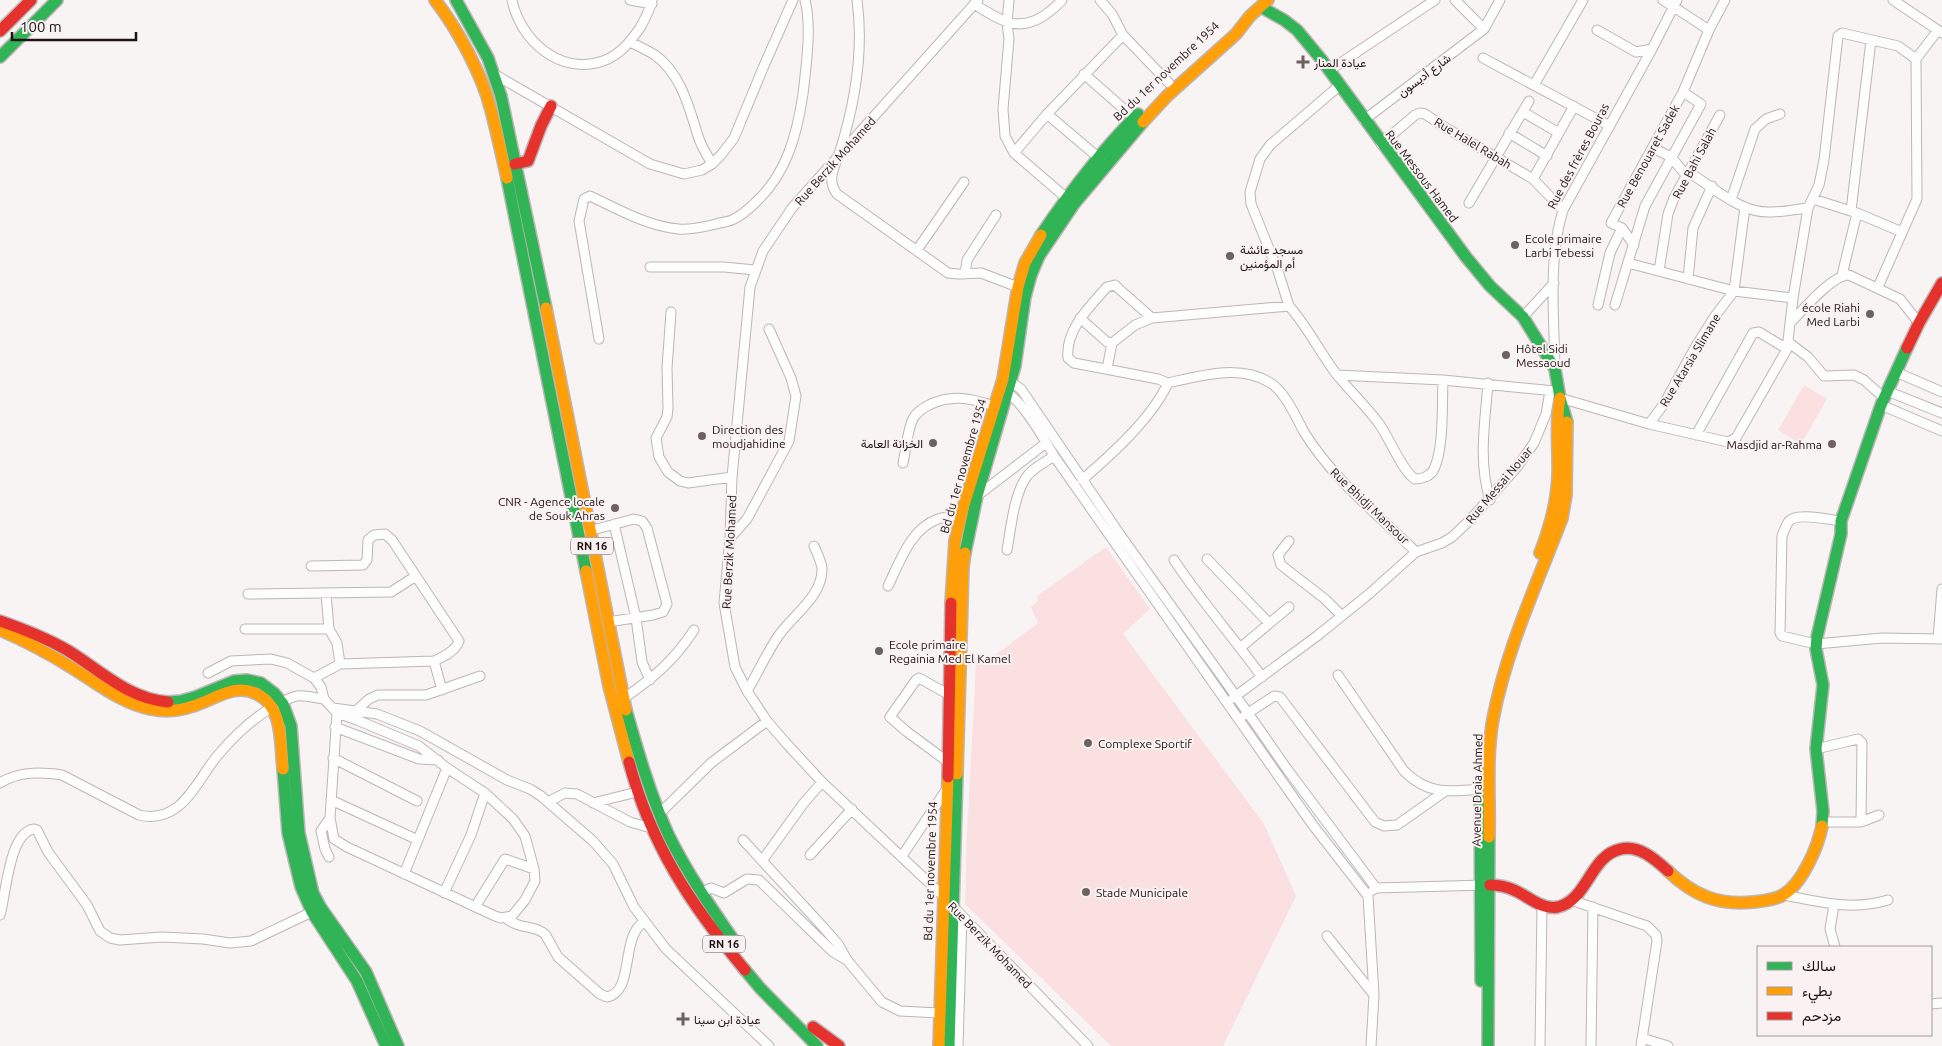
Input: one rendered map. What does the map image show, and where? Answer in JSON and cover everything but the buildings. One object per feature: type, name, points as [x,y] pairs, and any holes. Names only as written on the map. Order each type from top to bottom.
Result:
[{"type":"main road","points":[[0,32],[31,0]]},
{"type":"main road","points":[[0,57],[57,0]]},
{"type":"main road","name":"RN 16","points":[[436,0],[472,61],[491,108],[511,197],[609,686],[637,792],[651,828],[684,889],[709,926],[760,988],[817,1046]]},
{"type":"main road","name":"RN 16","points":[[456,0],[480,40],[501,96],[537,260],[623,699],[651,791],[676,851],[701,893],[738,946],[766,979],[830,1046]]},
{"type":"main road","points":[[949,1046],[957,912],[963,567],[977,496],[1005,386],[1018,350],[1025,297],[1031,275],[1042,250],[1070,201],[1167,96],[1236,34],[1250,16],[1264,4]]},
{"type":"main road","name":"Rue Messous Hamed","points":[[1264,4],[1296,30],[1330,70],[1381,144],[1466,257],[1490,286],[1523,317],[1555,369]]},
{"type":"main road","name":"Bd du 1er novembre 1954","points":[[939,1046],[942,895],[948,762],[951,580],[962,511],[994,406],[1005,386],[1018,287],[1025,263],[1033,247],[1070,201],[1099,158],[1134,118],[1169,83],[1230,30],[1250,16]]},
{"type":"main road","points":[[515,164],[528,161],[541,126],[552,106]]},
{"type":"main road","points":[[1485,885],[1513,889],[1542,906],[1556,907],[1571,900],[1604,858],[1615,850],[1626,848],[1638,850],[1649,856],[1684,886],[1698,895],[1711,900],[1731,903],[1751,902],[1784,895],[1807,866],[1814,852],[1823,822],[1816,749],[1823,686],[1816,644],[1841,534],[1841,521],[1884,398],[1920,323],[1942,283]]},
{"type":"main road","name":"Rue des frères Bouras","points":[[1555,369],[1556,393]]},
{"type":"main road","name":"Avenue Draia Ahmed","points":[[1480,1046],[1490,742],[1508,659],[1553,512],[1558,476],[1556,393]]},
{"type":"main road","name":"Avenue Draia Ahmed","points":[[1488,1046],[1485,885],[1480,789],[1482,741],[1492,691],[1503,651],[1531,586]]},
{"type":"main road","points":[[0,621],[67,650],[130,692],[151,700],[169,702],[192,698],[229,682],[243,679],[269,688],[278,704],[277,715],[280,727],[288,833],[301,887],[357,981],[386,1046]]},
{"type":"main road","points":[[0,630],[20,638],[65,663],[115,695],[132,703],[161,711],[181,710],[230,690],[246,690],[278,704]]},
{"type":"main road","points":[[316,910],[351,949],[366,972],[398,1046]]},
{"type":"main road","points":[[813,1027],[839,1046]]},
{"type":"street","points":[[512,0],[522,28],[546,53],[559,60],[583,64],[603,61],[619,52],[630,42],[644,20],[652,2],[630,0]]},
{"type":"street","points":[[494,74],[650,164],[684,174],[702,170],[712,164],[734,138],[793,0]]},
{"type":"street","points":[[599,339],[579,220],[584,199],[590,196],[639,219],[680,229],[703,227],[734,219],[752,206],[768,190],[780,173],[792,148],[800,116],[806,62],[808,21],[805,0]]},
{"type":"street","points":[[857,0],[860,52],[850,120],[831,177],[831,183],[837,194],[948,273],[989,274],[1018,287]]},
{"type":"street","points":[[1009,0],[1007,23],[1009,39],[1002,119],[1005,136],[1014,153],[1070,201]]},
{"type":"street","points":[[976,2],[1007,23],[1026,25],[1057,7],[1062,0]]},
{"type":"street","points":[[1100,0],[1112,14],[1123,35],[1169,83]]},
{"type":"street","points":[[1330,70],[1435,0]]},
{"type":"street","points":[[1455,0],[1484,29],[1500,0]]},
{"type":"street","points":[[1534,85],[1583,0]]},
{"type":"street","points":[[1663,0],[1675,4],[1709,30]]},
{"type":"street","name":"Rue Benouaret Sadek","points":[[1598,306],[1610,253],[1622,228],[1610,223],[1683,91],[1709,30],[1725,0]]},
{"type":"street","points":[[1878,287],[1917,199],[1916,59],[1940,32],[1893,0]]},
{"type":"street","name":"Rue Berzik Mohamed","points":[[976,2],[792,208],[767,245],[755,270],[750,287],[732,477],[730,538],[724,603],[735,667],[747,691],[768,721],[822,782],[942,895],[1088,1046]]},
{"type":"street","name":"Rue des frères Bouras","points":[[1555,369],[1554,283],[1557,229],[1562,210],[1610,126],[1675,4]]},
{"type":"street","name":"شارع أديسون","points":[[1364,120],[1484,29]]},
{"type":"street","points":[[1597,30],[1636,52],[1652,49]]},
{"type":"street","points":[[1337,375],[1488,383],[1556,393],[1649,424],[1728,442],[1736,438],[1788,346],[1793,298],[1808,208],[1819,186],[1824,160],[1838,36],[1842,33],[1898,46],[1916,59]]},
{"type":"street","points":[[1014,153],[1047,114],[1123,35]]},
{"type":"street","points":[[1842,275],[1854,212],[1871,40]]},
{"type":"street","points":[[630,42],[654,54],[674,76],[694,117],[699,138],[712,164]]},
{"type":"street","points":[[1483,58],[1610,126]]},
{"type":"street","points":[[1084,74],[1134,118]]},
{"type":"street","points":[[1340,86],[1270,145],[1260,159],[1250,192],[1251,204],[1278,271],[1289,306],[1337,375],[1379,424],[1405,469],[1415,479],[1430,474],[1436,464],[1440,446],[1443,380]]},
{"type":"street","points":[[1614,305],[1645,206],[1701,104],[1683,91]]},
{"type":"street","points":[[1469,203],[1529,101]]},
{"type":"street","points":[[1533,179],[1574,106]]},
{"type":"street","points":[[1523,112],[1559,133]]},
{"type":"street","name":"Rue Halel Rabah","points":[[1381,144],[1415,115],[1423,113],[1533,179],[1562,210]]},
{"type":"street","points":[[1047,114],[1099,158]]},
{"type":"street","points":[[1731,200],[1755,129],[1766,119],[1780,114]]},
{"type":"street","name":"Rue Bahi Salah","points":[[1660,271],[1668,214],[1674,198],[1720,115]]},
{"type":"street","points":[[1509,134],[1547,156]]},
{"type":"street","points":[[1653,148],[1671,156],[1687,174],[1712,186],[1731,200],[1745,207],[1758,211],[1772,212],[1808,208]]},
{"type":"street","points":[[917,250],[964,182]]},
{"type":"street","points":[[1688,279],[1693,228],[1712,186]]},
{"type":"street","points":[[1813,199],[1854,212],[1902,232]]},
{"type":"street","points":[[1734,291],[1745,207]]},
{"type":"street","points":[[965,274],[967,260],[996,215]]},
{"type":"street","points":[[1622,228],[1634,245]]},
{"type":"street","points":[[1628,263],[1734,291],[1793,298]]},
{"type":"street","points":[[650,268],[724,267],[755,270]]},
{"type":"street","points":[[1791,322],[1834,281],[1842,275],[1849,275],[1878,287],[1900,300],[1920,323]]},
{"type":"street","points":[[1523,317],[1554,283]]},
{"type":"street","points":[[1082,480],[1120,445],[1155,406],[1168,383],[1158,378],[1074,363],[1068,358],[1071,338],[1080,318],[1106,286],[1110,285],[1118,288],[1152,318]]},
{"type":"street","name":"Rue Atarsia Slimane","points":[[1649,424],[1664,404],[1714,316],[1734,291]]},
{"type":"street","points":[[1107,369],[1112,343],[1135,325],[1152,318],[1289,306]]},
{"type":"street","points":[[671,312],[667,368],[668,417],[656,438],[659,457],[668,472],[680,482],[688,483],[732,477]]},
{"type":"street","points":[[1080,318],[1107,342],[1112,343]]},
{"type":"street","points":[[730,538],[747,519],[789,441],[796,403],[795,387],[769,329]]},
{"type":"street","points":[[1696,435],[1753,333],[1759,332],[1808,357],[1824,376],[1854,375],[1864,380],[1884,398],[1942,431]]},
{"type":"street","name":"Rue Bhidji Mansour","points":[[1168,383],[1213,373],[1227,372],[1270,382],[1279,390],[1313,446],[1331,469],[1416,552]]},
{"type":"street","points":[[1896,372],[1942,392]]},
{"type":"street","points":[[1488,383],[1483,447],[1484,482],[1490,500]]},
{"type":"street","points":[[1005,386],[1312,824],[1368,896],[1374,995],[1372,1046]]},
{"type":"street","points":[[1005,386],[1021,390],[1082,480],[1287,769],[1376,888]]},
{"type":"street","name":"Rue Messai Nouar","points":[[1416,552],[1442,543],[1452,537],[1490,500],[1534,443],[1556,393]]},
{"type":"street","points":[[903,463],[912,420],[920,410],[937,401],[954,397],[976,399],[994,406]]},
{"type":"street","points":[[1884,398],[1942,413]]},
{"type":"street","points":[[888,586],[911,539],[919,530],[928,523],[962,511],[977,496],[1046,443]]},
{"type":"street","points":[[1007,550],[1017,498],[1023,483],[1034,470],[1054,456]]},
{"type":"street","points":[[1841,521],[1796,516],[1789,520],[1782,536],[1780,633],[1785,637],[1816,644],[1882,638],[1940,639],[1942,589]]},
{"type":"street","points":[[589,531],[634,519],[639,519],[645,524],[665,596],[667,607],[663,612],[608,622]]},
{"type":"street","points":[[614,524],[636,618],[642,662],[650,680]]},
{"type":"street","points":[[311,566],[352,567],[363,565],[367,560],[368,540],[371,536],[385,534],[392,540],[458,641],[456,647],[434,661],[340,664],[314,678]]},
{"type":"street","points":[[1288,541],[1278,556],[1281,565],[1325,599],[1342,616]]},
{"type":"street","points":[[747,691],[780,633],[809,601],[817,589],[822,567],[814,546]]},
{"type":"street","points":[[1227,703],[1342,616],[1416,552]]},
{"type":"street","points":[[1207,559],[1269,624]]},
{"type":"street","points":[[1174,560],[1198,596],[1262,677]]},
{"type":"street","points":[[248,594],[391,592],[416,576]]},
{"type":"street","points":[[326,593],[329,630],[338,646],[340,664]]},
{"type":"street","points":[[1240,648],[1289,607]]},
{"type":"street","points":[[245,629],[329,630]]},
{"type":"street","points":[[623,699],[650,680],[671,661],[694,630]]},
{"type":"street","points":[[208,673],[231,661],[271,659],[287,664],[314,678],[321,687],[324,699],[334,710],[419,746],[446,768],[485,793],[504,809],[525,836],[534,869],[535,881],[525,900],[512,916],[506,918]]},
{"type":"street","points":[[434,661],[442,690]]},
{"type":"street","points":[[1338,675],[1404,771],[1421,785],[1444,792],[1480,789]]},
{"type":"street","points":[[357,710],[369,699],[378,695],[426,695],[480,676]]},
{"type":"street","points":[[948,762],[906,732],[890,717],[918,678],[924,678],[960,701]]},
{"type":"street","points":[[0,783],[28,773],[62,775],[140,814],[157,817],[179,807],[218,754],[251,721],[265,710],[294,696],[324,699]]},
{"type":"street","points":[[1239,719],[1274,696],[1280,697],[1375,822],[1379,824],[1391,827],[1397,825],[1444,792]]},
{"type":"street","points":[[334,710],[357,710],[377,714],[420,731],[507,780],[530,789],[548,802],[594,842],[612,864],[634,907],[666,949],[769,1046]]},
{"type":"street","points":[[334,710],[335,727],[330,818],[334,839],[444,893],[495,916],[506,918],[516,926],[540,930],[545,934],[558,957],[600,994],[607,997],[617,992],[624,979],[626,958],[630,944],[636,930],[644,922]]},
{"type":"street","points":[[660,813],[711,763],[768,721]]},
{"type":"street","points":[[335,727],[419,759],[438,760]]},
{"type":"street","points":[[1816,749],[1858,739],[1862,744],[1861,822]]},
{"type":"street","points":[[333,758],[417,801]]},
{"type":"street","points":[[404,874],[446,768]]},
{"type":"street","points":[[762,861],[822,782]]},
{"type":"street","points":[[902,856],[946,790]]},
{"type":"street","points":[[593,803],[637,792]]},
{"type":"street","points":[[444,893],[472,835],[485,793]]},
{"type":"street","points":[[548,802],[565,793],[572,793],[630,822],[651,828]]},
{"type":"street","points":[[331,800],[418,840]]},
{"type":"street","points":[[810,855],[852,809]]},
{"type":"street","points":[[1823,822],[1861,822],[1879,815]]},
{"type":"street","points":[[329,857],[321,831],[330,818]]},
{"type":"street","points":[[0,915],[14,851],[23,834],[34,829],[37,830],[48,852],[87,905],[100,931],[110,938],[120,940],[162,937],[195,938],[230,944],[251,941],[286,926],[316,910]]},
{"type":"street","points":[[743,840],[838,944],[847,960],[882,1002],[890,1007],[909,1012],[939,1013]]},
{"type":"street","points":[[475,907],[504,859],[534,869]]},
{"type":"street","points":[[701,893],[711,888],[724,893],[747,879],[755,878],[762,882],[833,952],[847,960]]},
{"type":"street","points":[[1368,896],[1376,888],[1485,885]]},
{"type":"street","points":[[1784,895],[1834,905],[1863,905],[1888,900]]},
{"type":"street","points":[[1571,900],[1647,926],[1656,935],[1657,942],[1642,1042],[1668,1046]]},
{"type":"street","points":[[792,912],[801,903]]},
{"type":"street","points":[[1834,905],[1830,930],[1835,946]]},
{"type":"street","points":[[1540,1046],[1542,906]]},
{"type":"street","points":[[1590,1046],[1593,1007],[1593,907]]},
{"type":"street","points":[[957,912],[958,1046]]},
{"type":"street","points":[[1327,936],[1374,995]]},
{"type":"shaded area","points":[[1804,385],[1827,399],[1801,444],[1778,430]]},
{"type":"shaded area","name":"Complexe Sportif","points":[[1106,547],[1150,609],[1123,634],[1264,824],[1296,896],[1223,1046],[1111,1046],[965,904],[976,662],[986,662],[1038,623],[1031,607],[1038,601],[1037,596]]},
{"type":"traffic: fast","points":[[0,57],[57,0]]},
{"type":"traffic: fast","points":[[456,0],[488,58],[501,96],[546,308]]},
{"type":"traffic: fast","points":[[1261,7],[1297,30],[1321,59],[1466,257],[1490,286],[1523,317],[1555,369],[1560,398],[1567,422]]},
{"type":"traffic: fast","points":[[1041,235],[1086,172],[1138,114]]},
{"type":"traffic: fast","points":[[965,553],[977,496],[1015,366],[1025,297],[1031,275],[1039,256],[1074,204],[1143,122]]},
{"type":"traffic: fast","points":[[507,178],[586,571]]},
{"type":"traffic: fast","points":[[1822,826],[1823,811],[1816,749],[1823,685],[1816,649],[1817,637],[1841,534],[1841,521],[1881,405],[1907,348]]},
{"type":"traffic: fast","points":[[168,702],[181,701],[234,681],[247,680],[261,683],[274,693],[283,704],[291,726],[299,833],[313,893],[321,908],[366,972],[398,1046]]},
{"type":"traffic: fast","points":[[626,710],[650,788],[668,834],[692,877],[737,945]]},
{"type":"traffic: fast","points":[[283,769],[288,833],[301,887],[312,912],[357,981],[386,1046]]},
{"type":"traffic: fast","points":[[949,1046],[957,774]]},
{"type":"traffic: fast","points":[[1480,784],[1481,981]]},
{"type":"traffic: fast","points":[[1488,1046],[1489,837]]},
{"type":"traffic: fast","points":[[745,970],[817,1046]]},
{"type":"traffic: slow","points":[[435,0],[460,38],[482,82],[491,110],[507,178]]},
{"type":"traffic: slow","points":[[1143,122],[1167,96],[1236,34],[1250,16],[1268,0]]},
{"type":"traffic: slow","points":[[951,603],[955,541],[963,508],[1003,379],[1018,287],[1025,263],[1041,235]]},
{"type":"traffic: slow","points":[[546,308],[626,710]]},
{"type":"traffic: slow","points":[[1540,553],[1555,505],[1558,475],[1558,417],[1560,398]]},
{"type":"traffic: slow","points":[[1489,837],[1489,763],[1493,719],[1514,642],[1562,518],[1566,495],[1567,422]]},
{"type":"traffic: slow","points":[[957,774],[965,553]]},
{"type":"traffic: slow","points":[[586,571],[609,686],[629,762]]},
{"type":"traffic: slow","points":[[0,630],[47,653],[111,693],[131,703],[156,710],[182,709],[233,691],[241,690],[257,694],[266,700],[276,717],[281,738],[283,769]]},
{"type":"traffic: slow","points":[[939,1046],[948,777]]},
{"type":"traffic: slow","points":[[1668,871],[1687,887],[1718,900],[1741,903],[1758,902],[1780,897],[1790,890],[1803,874],[1817,844],[1822,826]]},
{"type":"traffic: jam","points":[[0,31],[31,0]]},
{"type":"traffic: jam","points":[[515,164],[528,161],[541,126],[551,106]]},
{"type":"traffic: jam","points":[[1907,348],[1942,283]]},
{"type":"traffic: jam","points":[[948,777],[951,603]]},
{"type":"traffic: jam","points":[[0,621],[34,634],[67,650],[127,690],[154,700],[168,702]]},
{"type":"traffic: jam","points":[[629,762],[649,820],[675,873],[707,922],[745,970]]},
{"type":"traffic: jam","points":[[1490,885],[1510,888],[1547,907],[1558,907],[1568,903],[1576,896],[1602,860],[1611,853],[1621,849],[1628,848],[1640,851],[1668,871]]},
{"type":"traffic: jam","points":[[813,1027],[839,1046]]},
{"type":"place","name":"عيادة المنار","points":[[1303,62]]},
{"type":"place","name":"Ecole primaire Larbi Tebessi","points":[[1515,245]]},
{"type":"place","name":"مسجد عائشة أم المؤمنين","points":[[1230,256]]},
{"type":"place","name":"école Riahi Med Larbi","points":[[1870,314]]},
{"type":"place","name":"Hôtel Sidi Messaoud","points":[[1506,355]]},
{"type":"place","name":"Direction des moudjahidine","points":[[702,436]]},
{"type":"place","name":"الخزانة العامة","points":[[933,443]]},
{"type":"place","name":"Masdjid ar-Rahma","points":[[1832,444]]},
{"type":"place","name":"CNR - Agence locale de Souk Ahras","points":[[615,508]]},
{"type":"place","name":"Ecole primaire Regainia Med El Kamel","points":[[879,651]]},
{"type":"place","name":"Complexe Sportif","points":[[1088,743]]},
{"type":"place","name":"Stade Municipale","points":[[1086,892]]},
{"type":"place","name":"عيادة ابن سينا","points":[[683,1019]]}]
